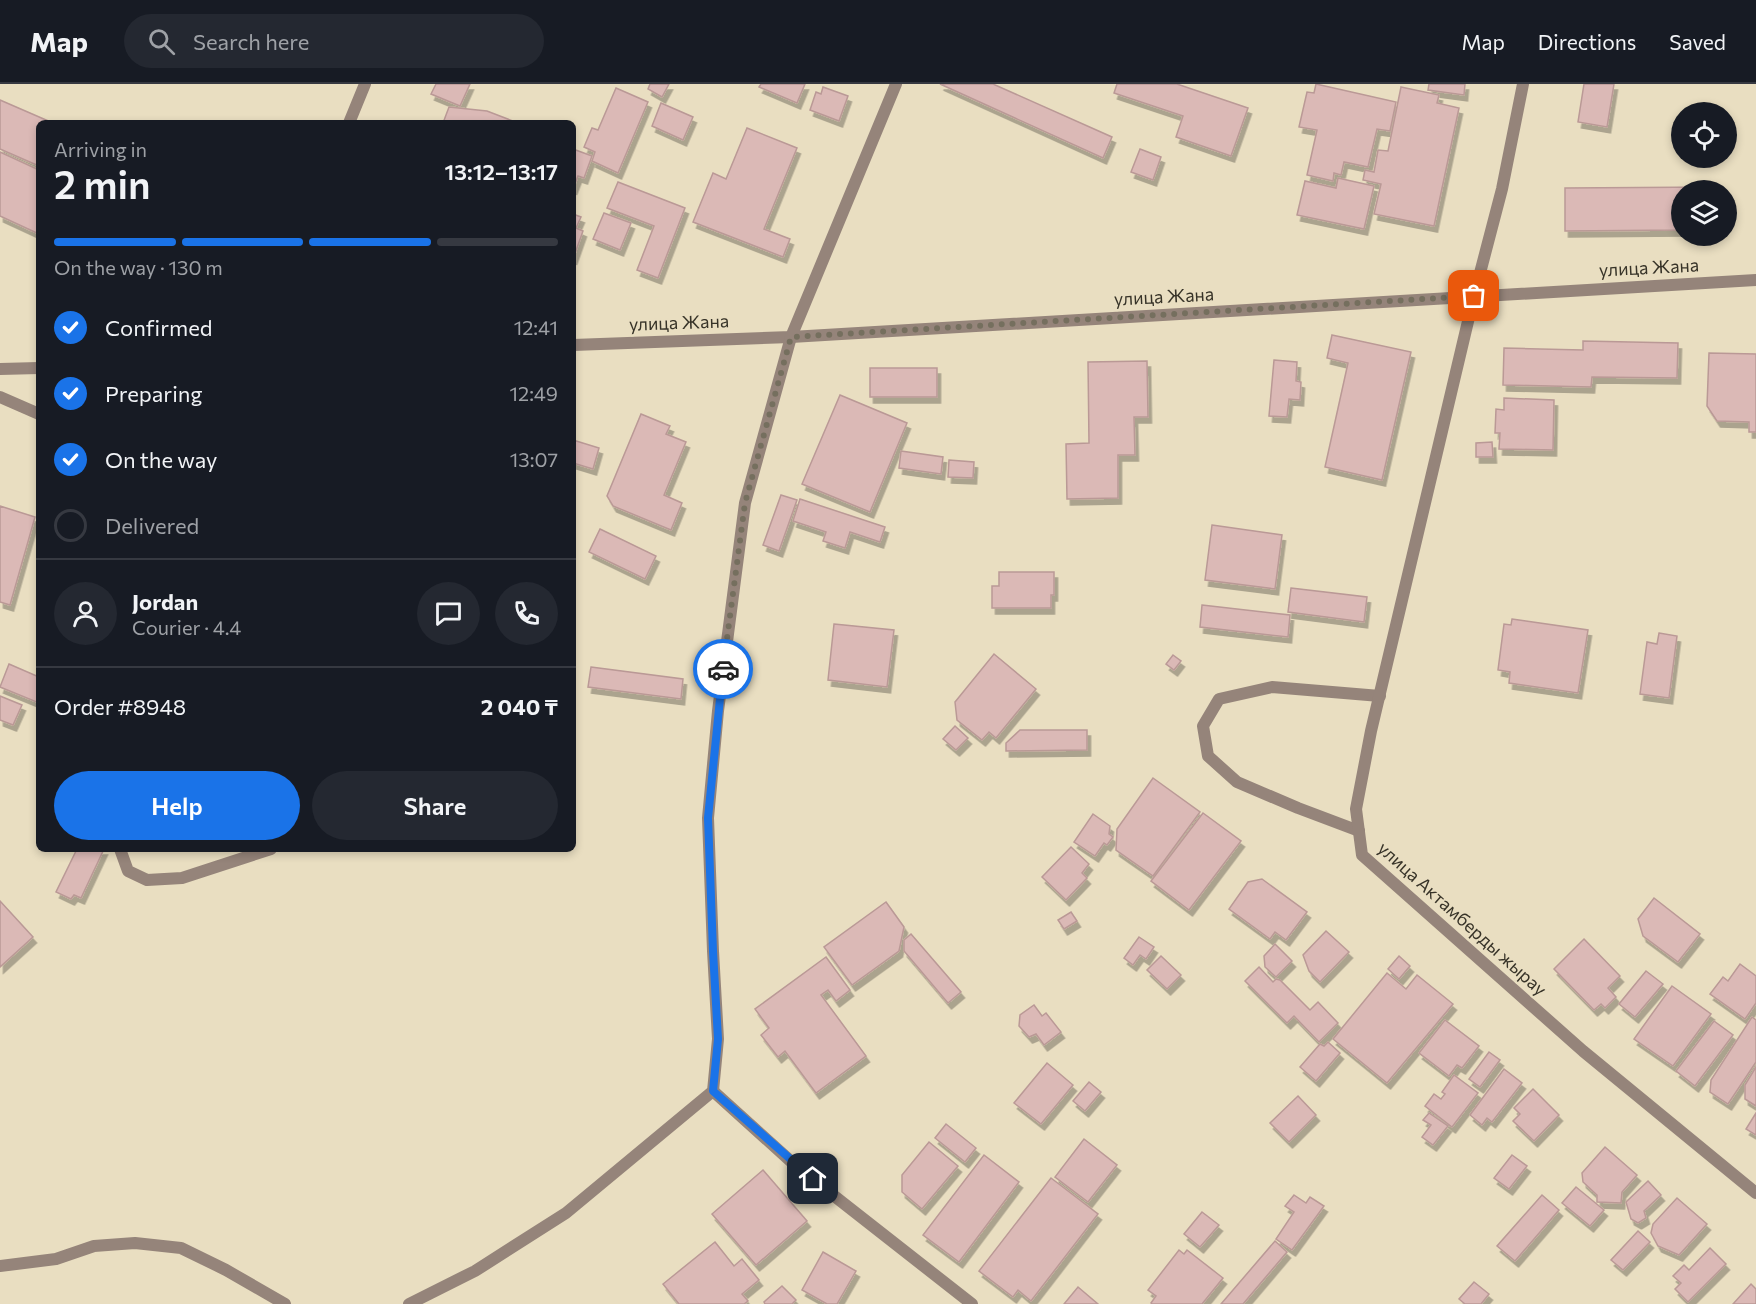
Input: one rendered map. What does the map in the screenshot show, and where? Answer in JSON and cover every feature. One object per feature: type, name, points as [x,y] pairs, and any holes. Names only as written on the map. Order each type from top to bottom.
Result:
[{"type":"street","points":[[350,120],[365,84]]},
{"type":"street","points":[[409,1304],[475,1271],[566,1213],[713,1091],[718,1039],[708,818],[718,711],[745,503],[791,337],[896,84]]},
{"type":"street","name":"улица Актамберды жырау","points":[[1523,84],[1502,189],[1474,296],[1380,696],[1356,809],[1362,855],[1583,1051],[1756,1193]]},
{"type":"street","name":"улица Жана","points":[[576,345],[791,337],[1756,280]]},
{"type":"street","points":[[0,369],[36,368]]},
{"type":"street","points":[[0,397],[36,413]]},
{"type":"street","points":[[1359,831],[1237,782],[1208,756],[1203,726],[1219,699],[1272,687],[1380,696]]},
{"type":"street","points":[[121,852],[128,871],[147,880],[182,878],[262,852]]},
{"type":"street","points":[[713,1091],[796,1166],[972,1304]]},
{"type":"street","points":[[0,1266],[56,1259],[94,1246],[104,1245],[135,1243],[181,1248],[226,1270],[285,1304]]},
{"type":"building","points":[[436,84],[470,84],[460,106],[431,94]]},
{"type":"building","points":[[650,84],[669,84],[662,97],[648,89]]},
{"type":"building","points":[[761,84],[805,84],[797,103],[759,87]]},
{"type":"building","points":[[940,84],[993,84],[1112,137],[1103,158]]},
{"type":"building","points":[[1117,84],[1177,84],[1248,108],[1231,156],[1176,137],[1183,116],[1114,93]]},
{"type":"building","points":[[1316,84],[1396,102],[1390,131],[1377,129],[1368,167],[1344,162],[1341,175],[1334,173],[1333,181],[1307,175],[1317,130],[1299,127],[1307,92],[1314,93]]},
{"type":"building","points":[[1429,84],[1465,84],[1464,95],[1428,90]]},
{"type":"building","points":[[1584,84],[1614,84],[1607,127],[1578,122]]},
{"type":"building","points":[[823,87],[848,96],[839,121],[810,110],[816,92],[821,94]]},
{"type":"building","points":[[1401,87],[1439,95],[1437,103],[1459,108],[1434,226],[1374,214],[1381,184],[1363,180],[1365,170],[1374,172],[1378,150],[1388,151]]},
{"type":"building","points":[[616,88],[648,102],[618,173],[592,161],[595,152],[584,147],[592,128],[598,130]]},
{"type":"building","points":[[0,100],[46,120],[36,120],[36,165],[0,149]]},
{"type":"building","points":[[661,103],[693,117],[683,140],[652,126]]},
{"type":"building","points":[[449,107],[487,111],[510,120],[444,120]]},
{"type":"building","points":[[747,128],[797,148],[764,229],[790,239],[783,257],[693,222],[713,173],[726,179]]},
{"type":"building","points":[[1140,149],[1161,157],[1153,180],[1131,172]]},
{"type":"building","points":[[576,150],[592,156],[584,178],[578,176],[576,181]]},
{"type":"building","points":[[0,152],[36,169],[36,233],[0,216]]},
{"type":"building","points":[[1338,178],[1374,186],[1364,229],[1297,215],[1305,181],[1336,188]]},
{"type":"building","points":[[618,182],[685,208],[658,278],[637,270],[654,226],[607,208]]},
{"type":"building","points":[[1671,187],[1671,230],[1565,231],[1565,188]]},
{"type":"building","points":[[604,213],[631,223],[620,250],[593,239]]},
{"type":"building","points":[[576,215],[581,217],[576,228]]},
{"type":"building","points":[[576,228],[583,231],[576,251]]},
{"type":"building","points":[[1332,335],[1411,352],[1382,480],[1325,467],[1348,363],[1327,358]]},
{"type":"building","points":[[1583,341],[1678,343],[1677,378],[1592,377],[1591,387],[1503,385],[1504,348],[1583,350]]},
{"type":"building","points":[[1709,353],[1756,354],[1756,432],[1749,432],[1749,422],[1717,421],[1707,406]]},
{"type":"building","points":[[1274,360],[1297,362],[1296,381],[1301,382],[1300,400],[1289,399],[1287,417],[1269,416]]},
{"type":"building","points":[[1147,361],[1148,417],[1134,417],[1135,455],[1118,455],[1118,498],[1067,499],[1066,444],[1089,443],[1088,362]]},
{"type":"building","points":[[870,368],[937,368],[937,397],[870,397]]},
{"type":"building","points":[[840,395],[907,423],[870,512],[802,484]]},
{"type":"building","points":[[1504,398],[1554,400],[1553,450],[1499,449],[1500,433],[1495,433],[1496,409],[1504,410]]},
{"type":"building","points":[[641,414],[670,426],[666,434],[686,442],[664,495],[682,503],[671,530],[613,506],[607,496]]},
{"type":"building","points":[[576,441],[599,448],[593,469],[576,464]]},
{"type":"building","points":[[1492,442],[1493,457],[1476,457],[1476,443]]},
{"type":"building","points":[[901,451],[943,457],[941,474],[899,468]]},
{"type":"building","points":[[949,460],[974,462],[973,478],[948,477]]},
{"type":"building","points":[[781,495],[797,500],[779,551],[763,545]]},
{"type":"building","points":[[800,499],[885,527],[880,542],[850,532],[845,548],[823,541],[826,532],[793,521]]},
{"type":"building","points":[[0,506],[35,517],[10,605],[0,602]]},
{"type":"building","points":[[1212,525],[1282,535],[1275,589],[1205,580]]},
{"type":"building","points":[[600,529],[656,556],[645,579],[589,552]]},
{"type":"building","points":[[999,572],[1054,572],[1054,595],[1051,595],[1051,608],[992,608],[992,586],[999,586]]},
{"type":"building","points":[[1291,588],[1367,597],[1364,622],[1288,612]]},
{"type":"building","points":[[1202,605],[1290,615],[1288,637],[1200,627]]},
{"type":"building","points":[[1512,619],[1588,630],[1578,693],[1509,683],[1510,672],[1498,670],[1504,624],[1511,625]]},
{"type":"building","points":[[834,624],[894,630],[887,687],[828,680]]},
{"type":"building","points":[[1659,633],[1677,636],[1669,698],[1640,694],[1647,642],[1657,644]]},
{"type":"building","points":[[994,654],[1036,689],[996,738],[989,732],[982,740],[957,720],[955,702]]},
{"type":"building","points":[[1173,655],[1181,661],[1174,670],[1166,664]]},
{"type":"building","points":[[9,664],[36,676],[36,702],[0,687]]},
{"type":"building","points":[[591,667],[683,679],[681,699],[588,687]]},
{"type":"building","points":[[0,696],[22,705],[13,725],[0,720]]},
{"type":"building","points":[[955,726],[968,738],[956,750],[943,739]]},
{"type":"building","points":[[1020,730],[1087,730],[1087,750],[1006,751],[1006,743]]},
{"type":"building","points":[[1153,778],[1200,812],[1153,876],[1116,850],[1117,829]]},
{"type":"building","points":[[1203,813],[1241,841],[1189,910],[1151,881]]},
{"type":"building","points":[[1093,814],[1110,826],[1109,834],[1113,837],[1107,845],[1104,843],[1095,856],[1074,842]]},
{"type":"building","points":[[1071,847],[1089,864],[1082,873],[1087,878],[1066,900],[1042,877]]},
{"type":"building","points":[[76,852],[103,852],[81,898],[74,895],[71,899],[56,892]]},
{"type":"building","points":[[1262,879],[1307,912],[1286,940],[1275,932],[1270,939],[1229,909],[1248,882]]},
{"type":"building","points":[[1654,898],[1700,934],[1678,962],[1643,936],[1638,919]]},
{"type":"building","points":[[0,901],[33,937],[0,967]]},
{"type":"building","points":[[886,902],[904,927],[899,951],[852,985],[824,947]]},
{"type":"building","points":[[1071,912],[1077,921],[1064,929],[1058,920]]},
{"type":"building","points":[[1326,931],[1349,952],[1320,982],[1309,971],[1303,955]]},
{"type":"building","points":[[911,934],[961,992],[948,1003],[904,951],[904,940]]},
{"type":"building","points":[[1139,937],[1154,947],[1146,959],[1140,955],[1133,965],[1124,958]]},
{"type":"building","points":[[1584,939],[1620,976],[1608,988],[1616,997],[1605,1008],[1601,1004],[1594,1010],[1554,969]]},
{"type":"building","points":[[1275,944],[1292,961],[1276,977],[1265,967],[1264,956]]},
{"type":"building","points":[[1161,956],[1181,975],[1167,989],[1147,970]]},
{"type":"building","points":[[1399,956],[1410,966],[1399,979],[1388,969]]},
{"type":"building","points":[[826,957],[850,990],[836,1001],[828,990],[821,995],[866,1056],[816,1093],[785,1051],[778,1057],[761,1035],[769,1028],[755,1009]]},
{"type":"building","points":[[1740,964],[1756,976],[1756,1003],[1745,1019],[1710,994],[1723,977],[1728,981]]},
{"type":"building","points":[[1259,967],[1273,982],[1276,979],[1280,980],[1310,1010],[1318,1002],[1338,1023],[1319,1042],[1294,1016],[1287,1023],[1245,981]]},
{"type":"building","points":[[1646,971],[1663,984],[1635,1017],[1619,1004]]},
{"type":"building","points":[[1387,973],[1406,989],[1417,975],[1453,1004],[1387,1083],[1333,1039]]},
{"type":"building","points":[[1672,986],[1711,1014],[1673,1066],[1634,1039]]},
{"type":"building","points":[[1034,1005],[1042,1016],[1046,1013],[1061,1032],[1044,1045],[1036,1034],[1029,1037],[1019,1026],[1020,1015]]},
{"type":"building","points":[[1752,1017],[1756,1020],[1756,1062],[1728,1104],[1710,1092],[1711,1080]]},
{"type":"building","points":[[1445,1020],[1479,1046],[1462,1068],[1457,1065],[1449,1076],[1419,1053]]},
{"type":"building","points":[[1714,1021],[1733,1035],[1695,1086],[1676,1071]]},
{"type":"building","points":[[1328,1042],[1340,1053],[1316,1081],[1300,1067],[1320,1044],[1324,1046]]},
{"type":"building","points":[[1489,1052],[1500,1060],[1480,1087],[1469,1079]]},
{"type":"building","points":[[1047,1063],[1073,1085],[1041,1124],[1014,1103]]},
{"type":"building","points":[[1756,1067],[1756,1106],[1745,1099],[1745,1085]]},
{"type":"building","points":[[1504,1069],[1522,1083],[1492,1122],[1487,1118],[1482,1125],[1470,1115]]},
{"type":"building","points":[[1454,1075],[1478,1093],[1452,1127],[1425,1106],[1434,1094],[1441,1099],[1445,1094],[1442,1092]]},
{"type":"building","points":[[1089,1082],[1101,1092],[1085,1111],[1073,1101]]},
{"type":"building","points":[[1533,1089],[1559,1115],[1534,1141],[1513,1121],[1520,1114],[1514,1108]]},
{"type":"building","points":[[1298,1096],[1316,1115],[1289,1142],[1270,1123]]},
{"type":"building","points":[[1429,1113],[1448,1126],[1433,1145],[1422,1137],[1431,1125],[1423,1120]]},
{"type":"building","points":[[1756,1113],[1756,1135],[1746,1129]]},
{"type":"building","points":[[946,1124],[976,1148],[965,1162],[935,1138]]},
{"type":"building","points":[[1084,1139],[1117,1165],[1088,1202],[1055,1177]]},
{"type":"building","points":[[929,1142],[958,1166],[922,1209],[902,1192],[902,1175]]},
{"type":"building","points":[[1605,1147],[1637,1175],[1622,1192],[1621,1203],[1597,1202],[1597,1195],[1583,1182],[1582,1173]]},
{"type":"building","points":[[984,1155],[1019,1182],[959,1262],[923,1235]]},
{"type":"building","points":[[1512,1155],[1527,1166],[1509,1189],[1494,1178]]},
{"type":"building","points":[[763,1170],[807,1221],[756,1265],[712,1214]]},
{"type":"building","points":[[1051,1178],[1098,1214],[1031,1301],[1018,1290],[1013,1297],[979,1271]]},
{"type":"building","points":[[1648,1181],[1661,1195],[1644,1211],[1646,1218],[1638,1223],[1631,1219],[1626,1202]]},
{"type":"building","points":[[1576,1187],[1604,1210],[1590,1226],[1562,1203]]},
{"type":"building","points":[[1294,1195],[1306,1203],[1310,1197],[1324,1206],[1292,1250],[1276,1239],[1294,1212],[1285,1206]]},
{"type":"building","points":[[1542,1195],[1559,1210],[1515,1261],[1497,1246]]},
{"type":"building","points":[[1677,1198],[1707,1224],[1679,1255],[1658,1246],[1651,1233],[1653,1224]]},
{"type":"building","points":[[1202,1212],[1219,1225],[1200,1247],[1184,1234]]},
{"type":"building","points":[[1638,1231],[1650,1242],[1623,1270],[1611,1260]]},
{"type":"building","points":[[1275,1241],[1287,1252],[1243,1304],[1221,1304]]},
{"type":"building","points":[[715,1242],[734,1266],[742,1259],[759,1280],[742,1294],[748,1301],[744,1304],[679,1304],[663,1284]]},
{"type":"building","points":[[1710,1248],[1726,1264],[1688,1302],[1675,1289],[1681,1283],[1673,1276],[1684,1265],[1689,1270]]},
{"type":"building","points":[[1179,1250],[1184,1254],[1187,1250],[1223,1278],[1202,1304],[1152,1304],[1156,1296],[1148,1290]]},
{"type":"building","points":[[823,1252],[856,1271],[837,1304],[827,1304],[802,1290]]},
{"type":"building","points":[[1474,1282],[1489,1294],[1481,1304],[1465,1304],[1459,1299]]},
{"type":"building","points":[[1751,1284],[1756,1289],[1756,1304],[1733,1304]]},
{"type":"building","points":[[782,1286],[796,1300],[792,1304],[765,1304],[764,1302]]},
{"type":"building","points":[[1078,1287],[1098,1304],[1064,1304]]},
{"type":"way so far","points":[[723,669],[745,503],[791,337],[1474,296]]},
{"type":"route","points":[[723,669],[708,818],[718,1039],[713,1091],[813,1179]]}]
